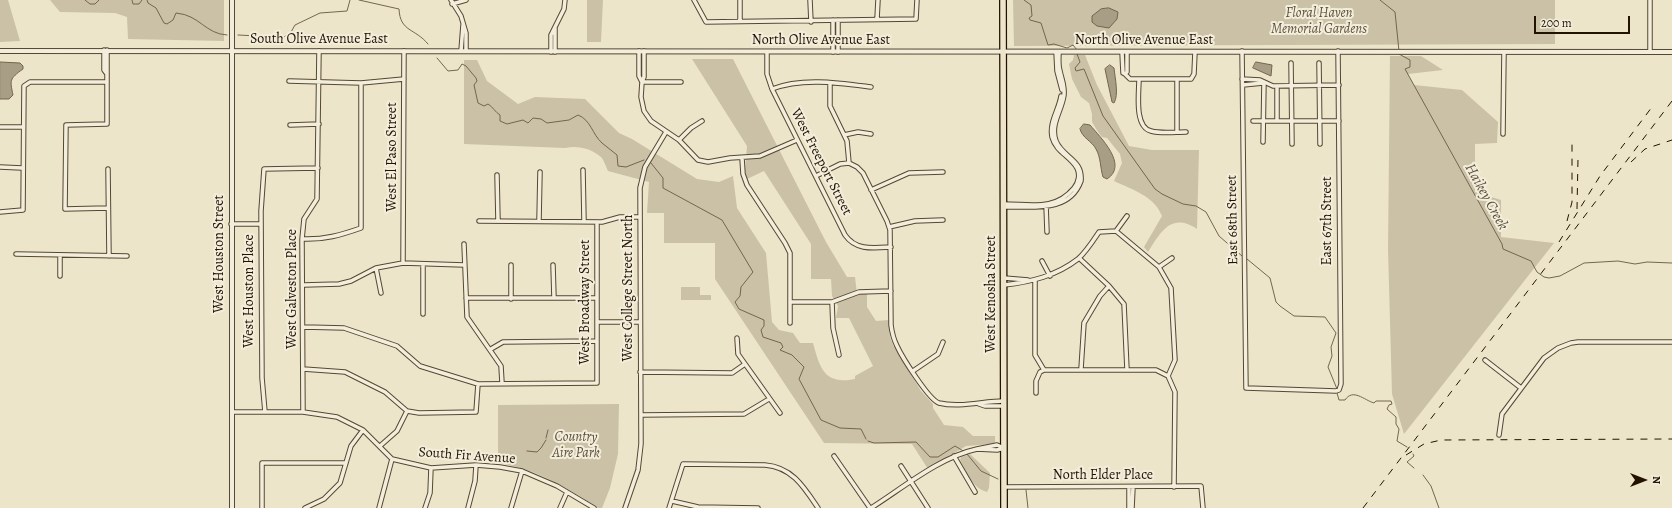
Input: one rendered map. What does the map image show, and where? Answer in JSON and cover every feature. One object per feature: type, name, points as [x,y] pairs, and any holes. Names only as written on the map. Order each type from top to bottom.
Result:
[{"type":"main road","name":"West Houston Street","points":[[232,0],[232,508]]},
{"type":"main road","name":"West Kenosha Street","points":[[1003,0],[1004,508]]},
{"type":"street","points":[[466,0],[452,2],[461,16],[466,33],[466,51]]},
{"type":"street","points":[[553,52],[555,27],[564,9],[565,0]]},
{"type":"street","points":[[694,0],[706,22],[811,22],[833,20],[916,19],[917,0]]},
{"type":"street","points":[[740,0],[740,21]]},
{"type":"street","points":[[810,0],[811,22]]},
{"type":"street","points":[[877,19],[878,0]]},
{"type":"street","points":[[1650,0],[1650,51]]},
{"type":"street","points":[[833,20],[833,52]]},
{"type":"street","points":[[838,20],[838,52]]},
{"type":"street","points":[[461,51],[463,24]]},
{"type":"street","points":[[106,50],[107,124],[66,125],[65,209],[108,208]]},
{"type":"street","name":"South Olive Avenue East","points":[[0,51],[641,51]]},
{"type":"street","name":"West Galveston Place","points":[[303,412],[304,285],[302,240],[304,219],[317,199],[319,51]]},
{"type":"street","name":"West El Paso Street","points":[[403,263],[404,51]]},
{"type":"street","points":[[641,51],[639,76],[642,82],[642,101],[646,114],[651,121],[679,140],[694,157],[704,162],[765,155],[797,140]]},
{"type":"street","name":"North Olive Avenue East","points":[[641,51],[1003,53],[1672,51]]},
{"type":"street","name":"West Freeport Street","points":[[767,52],[767,74],[772,89],[845,235],[850,241],[864,247],[891,247]]},
{"type":"street","points":[[1004,205],[1061,204],[1070,197],[1080,185],[1078,165],[1060,147],[1055,136],[1055,121],[1062,105],[1064,93],[1058,52]]},
{"type":"street","points":[[1125,52],[1125,66],[1123,73],[1128,79],[1177,79],[1193,77],[1194,52]]},
{"type":"street","name":"East 68th Street","points":[[1242,52],[1246,388],[1306,391],[1339,390]]},
{"type":"street","name":"East 67th Street","points":[[1338,52],[1337,86],[1339,121],[1341,376],[1339,390]]},
{"type":"street","points":[[1503,134],[1504,52]]},
{"type":"street","points":[[1291,63],[1292,144]]},
{"type":"street","points":[[1320,63],[1320,144]]},
{"type":"street","points":[[289,81],[361,83],[404,79]]},
{"type":"street","points":[[1139,79],[1139,116],[1141,124],[1151,132],[1186,132]]},
{"type":"street","points":[[1177,79],[1177,132]]},
{"type":"street","points":[[1242,79],[1264,82],[1277,86],[1337,86]]},
{"type":"street","points":[[0,212],[22,210],[23,90],[26,84],[30,82],[107,82]]},
{"type":"street","points":[[642,82],[681,82]]},
{"type":"street","points":[[1243,85],[1264,82]]},
{"type":"street","points":[[1263,142],[1264,82]]},
{"type":"street","points":[[302,240],[320,240],[361,228],[361,83]]},
{"type":"street","points":[[772,89],[788,83],[830,83],[872,87]]},
{"type":"street","points":[[830,83],[831,109],[844,136],[849,151],[849,163]]},
{"type":"street","points":[[1277,86],[1277,121]]},
{"type":"street","points":[[679,140],[691,128],[702,121]]},
{"type":"street","points":[[1253,121],[1339,121]]},
{"type":"street","points":[[290,125],[319,124]]},
{"type":"street","points":[[0,126],[23,126]]},
{"type":"street","name":"West College Street North","points":[[625,508],[639,462],[640,188],[643,172],[648,160],[666,132]]},
{"type":"street","points":[[844,136],[858,132],[871,134]]},
{"type":"street","points":[[742,158],[743,174],[747,185],[788,248],[790,259],[790,323]]},
{"type":"street","points":[[816,176],[840,164],[849,163],[861,170],[889,227],[891,247],[891,326],[894,339],[900,352],[926,392],[935,402],[946,404],[978,403],[985,406],[1004,403]]},
{"type":"street","points":[[0,167],[22,168]]},
{"type":"street","name":"West Houston Place","points":[[265,412],[262,378],[261,224],[264,169],[318,168]]},
{"type":"street","points":[[108,169],[109,256]]},
{"type":"street","points":[[583,170],[584,221]]},
{"type":"street","points":[[539,220],[540,172]]},
{"type":"street","points":[[871,190],[906,174],[943,172]]},
{"type":"street","points":[[497,175],[498,220]]},
{"type":"street","points":[[1046,205],[1047,232]]},
{"type":"street","points":[[1116,231],[1127,216]]},
{"type":"street","points":[[479,221],[539,220],[597,222],[623,217],[640,217]]},
{"type":"street","points":[[889,227],[915,221],[943,220]]},
{"type":"street","name":"West Broadway Street","points":[[502,383],[597,383],[597,222]]},
{"type":"street","points":[[231,224],[261,224]]},
{"type":"street","points":[[1004,285],[1035,281],[1050,276],[1079,258],[1099,232],[1116,231],[1159,268],[1171,288],[1175,360],[1168,376]]},
{"type":"street","points":[[304,327],[344,328],[398,346],[420,366],[478,384],[502,383],[502,366],[467,317],[464,244]]},
{"type":"street","points":[[16,254],[60,256],[127,256]]},
{"type":"street","points":[[60,256],[60,276]]},
{"type":"street","points":[[1079,258],[1109,286],[1124,304],[1127,370]]},
{"type":"street","points":[[1159,268],[1172,258]]},
{"type":"street","points":[[1042,261],[1050,276]]},
{"type":"street","points":[[304,285],[339,284],[376,268],[403,263],[464,265]]},
{"type":"street","points":[[423,264],[423,314]]},
{"type":"street","points":[[511,265],[511,299]]},
{"type":"street","points":[[553,265],[554,298]]},
{"type":"street","points":[[376,268],[381,293]]},
{"type":"street","points":[[1004,278],[1035,281]]},
{"type":"street","points":[[1035,281],[1035,355],[1044,370]]},
{"type":"street","points":[[1081,369],[1084,322],[1100,296],[1109,286]]},
{"type":"street","points":[[790,302],[832,302],[859,292],[891,291]]},
{"type":"street","points":[[466,298],[597,298]]},
{"type":"street","points":[[832,302],[833,328],[839,355]]},
{"type":"street","points":[[597,322],[640,322]]},
{"type":"street","points":[[737,338],[737,350],[780,414]]},
{"type":"street","points":[[490,349],[503,342],[597,341]]},
{"type":"street","points":[[913,371],[938,354],[943,342]]},
{"type":"street","points":[[1498,435],[1502,414],[1544,358],[1558,348],[1571,343],[1672,342]]},
{"type":"street","points":[[1485,360],[1521,388]]},
{"type":"street","points":[[640,372],[732,373],[745,364]]},
{"type":"street","points":[[303,369],[345,372],[385,392],[407,411],[419,413],[476,412],[478,384]]},
{"type":"street","points":[[1036,393],[1036,381],[1040,372],[1044,370],[1156,370],[1168,376],[1174,392],[1174,487]]},
{"type":"street","points":[[640,415],[744,414],[769,399]]},
{"type":"street","points":[[380,446],[397,432],[407,411]]},
{"type":"street","points":[[232,412],[303,412],[337,417],[363,430],[392,459],[379,508]]},
{"type":"street","points":[[305,508],[324,499],[340,483],[351,446],[363,430]]},
{"type":"street","points":[[834,456],[871,508],[954,456],[987,446],[1004,448]]},
{"type":"street","points":[[954,456],[975,492]]},
{"type":"street","name":"South Fir Avenue","points":[[392,459],[431,468],[476,465],[500,466],[522,471],[545,480],[594,508]]},
{"type":"street","points":[[262,508],[262,462],[346,463]]},
{"type":"street","points":[[669,508],[683,464],[770,465],[789,472],[798,479],[818,508]]},
{"type":"street","points":[[468,508],[475,481],[476,465]]},
{"type":"street","points":[[901,466],[928,508]]},
{"type":"street","points":[[425,508],[430,493],[431,468]]},
{"type":"street","points":[[511,508],[522,471]]},
{"type":"street","name":"North Elder Place","points":[[1004,487],[1201,486],[1202,508]]},
{"type":"street","points":[[1130,508],[1131,487]]},
{"type":"street","points":[[560,508],[567,492]]},
{"type":"street","points":[[672,501],[698,507],[758,508]]},
{"type":"green space","points":[[0,0],[8,0],[20,41],[0,42]]},
{"type":"green space","points":[[50,0],[224,0],[224,41],[128,39],[127,17],[115,13],[60,12]]},
{"type":"green space","points":[[587,0],[603,0],[601,42],[587,42]]},
{"type":"green space","name":"Floral Haven Memorial Gardens","points":[[1013,0],[1555,0],[1555,44],[1014,46]]},
{"type":"green space","points":[[1074,55],[1085,55],[1097,85],[1129,146],[1152,150],[1199,150],[1197,229],[1188,224],[1173,224],[1162,231],[1148,252],[1144,247],[1162,216],[1154,203],[1142,194],[1114,181],[1122,163],[1120,154],[1107,138],[1102,137],[1098,132],[1092,122],[1092,114],[1089,103],[1081,97],[1072,79],[1069,64],[1073,60]]},
{"type":"green space","points":[[1390,56],[1421,56],[1443,70],[1408,74],[1414,85],[1462,90],[1498,122],[1497,143],[1475,144],[1475,192],[1501,200],[1501,237],[1554,243],[1404,434],[1392,394],[1388,249]]},
{"type":"green space","points":[[692,59],[733,59],[826,242],[847,277],[855,277],[857,294],[867,293],[867,307],[876,321],[889,320],[890,337],[893,345],[921,391],[933,404],[933,408],[944,425],[963,427],[973,436],[995,436],[995,444],[966,446],[928,469],[912,444],[824,443],[715,279],[715,243],[664,243],[664,213],[647,213],[649,182],[608,171],[601,157],[593,151],[584,148],[464,144],[464,60],[477,60],[487,81],[518,104],[535,97],[585,99],[619,133],[632,139],[697,179],[719,182],[733,176],[737,208],[766,253],[772,322],[779,330],[793,333],[800,343],[813,343],[821,367],[830,377],[845,380],[855,379],[855,376],[873,366],[849,318],[836,318],[838,306],[832,296],[831,279],[811,279],[811,244],[764,171],[747,179],[745,171],[747,146]]},
{"type":"green space","points":[[681,287],[700,287],[700,295],[711,295],[711,300],[681,300]]},
{"type":"green space","name":"Country Aire Park","points":[[619,404],[618,454],[610,488],[602,508],[598,508],[562,486],[538,474],[498,463],[498,405]]},
{"type":"green space","points":[[970,454],[990,473],[989,488],[987,492],[977,487],[960,460],[961,457]]},
{"type":"shaded area","points":[[1109,8],[1118,12],[1117,19],[1109,28],[1097,26],[1092,22],[1092,16],[1101,9]]},
{"type":"shaded area","points":[[0,62],[20,63],[23,66],[23,69],[15,75],[12,80],[11,86],[13,95],[9,99],[0,99]]},
{"type":"shaded area","points":[[1256,62],[1272,65],[1271,76],[1253,68]]},
{"type":"shaded area","points":[[1110,65],[1114,68],[1116,81],[1116,96],[1114,103],[1112,102],[1105,69]]},
{"type":"shaded area","points":[[1084,124],[1090,125],[1106,144],[1114,159],[1115,166],[1113,173],[1107,179],[1103,177],[1099,156],[1096,149],[1081,132],[1080,129]]},
{"type":"waterway","points":[[85,0],[90,4],[95,4],[99,0]]},
{"type":"waterway","points":[[132,0],[133,4],[139,4],[142,0]]},
{"type":"waterway","points":[[147,0],[148,3],[156,8],[164,23],[167,24],[173,20],[176,13],[184,14],[219,34],[227,35]]},
{"type":"waterway","points":[[238,35],[258,36],[274,42],[279,37],[284,37],[291,32],[295,25],[320,13],[347,11],[350,0]]},
{"type":"waterway","points":[[359,0],[399,9],[402,22],[405,26],[428,44]]},
{"type":"waterway","points":[[1024,0],[1031,5],[1032,16],[1029,18],[1030,20],[1041,23],[1048,45],[1054,44],[1067,48],[1073,45],[1077,50]]},
{"type":"waterway","name":"Haikey Creek","points":[[1380,0],[1395,12],[1399,51]]},
{"type":"waterway","points":[[1077,54],[1080,62],[1075,68],[1076,71],[1084,69],[1103,116],[1155,189],[1183,204],[1196,206],[1206,212],[1219,236],[1242,256]]},
{"type":"waterway","name":"Haikey Creek","points":[[1399,54],[1410,60],[1410,67],[1405,69],[1502,244],[1503,249],[1531,261],[1537,272],[1544,277],[1549,278],[1560,276],[1584,263],[1618,261],[1635,264],[1647,262],[1672,263]]},
{"type":"waterway","points":[[437,58],[448,71],[458,70],[462,64],[466,66],[477,81],[474,85],[478,103],[484,106],[488,104],[490,105],[500,115],[500,121],[507,124],[523,120],[528,123],[533,118],[541,119],[547,123],[569,120],[578,115],[586,120],[602,143],[617,155],[618,166],[626,167],[644,160]]},
{"type":"waterway","points":[[651,163],[663,178],[663,188],[722,220],[753,272],[741,287],[740,296],[735,302],[739,309],[764,320],[764,326],[761,330],[763,337],[781,343],[783,347],[780,350],[792,355],[804,367],[799,379],[821,420],[840,428],[861,429],[866,439]]},
{"type":"waterway","points":[[1247,259],[1270,278],[1276,302],[1280,306],[1294,316],[1325,317],[1336,333],[1331,347],[1332,356],[1328,367],[1337,389]]},
{"type":"waterway","name":"Haikey Creek","points":[[1337,393],[1339,400],[1345,400],[1348,397],[1355,395],[1374,403],[1376,401],[1391,401],[1392,404],[1389,405],[1387,409],[1396,417],[1396,424],[1399,429],[1397,441],[1407,447]]},
{"type":"waterway","points":[[546,438],[548,430]]},
{"type":"waterway","points":[[527,451],[537,452],[546,440]]},
{"type":"waterway","points":[[868,441],[874,443],[916,442],[930,457],[938,457],[955,446],[965,452]]},
{"type":"waterway","points":[[967,454],[981,471],[998,479]]},
{"type":"waterway","name":"Haikey Creek","points":[[1413,454],[1414,456],[1407,462],[1414,468]]},
{"type":"waterway","name":"Haikey Creek","points":[[1423,475],[1431,486],[1439,508]]},
{"type":"waterway","points":[[1026,490],[1028,508]]},
{"type":"railway","points":[[1363,508],[1672,101]]},
{"type":"railway","points":[[1559,242],[1600,176],[1652,107]]},
{"type":"railway","points":[[1631,162],[1645,149],[1672,140]]},
{"type":"railway","points":[[1567,221],[1572,202],[1572,143]]},
{"type":"railway","points":[[1577,209],[1578,159]]},
{"type":"railway","points":[[1406,455],[1424,444],[1441,440],[1672,439]]}]
